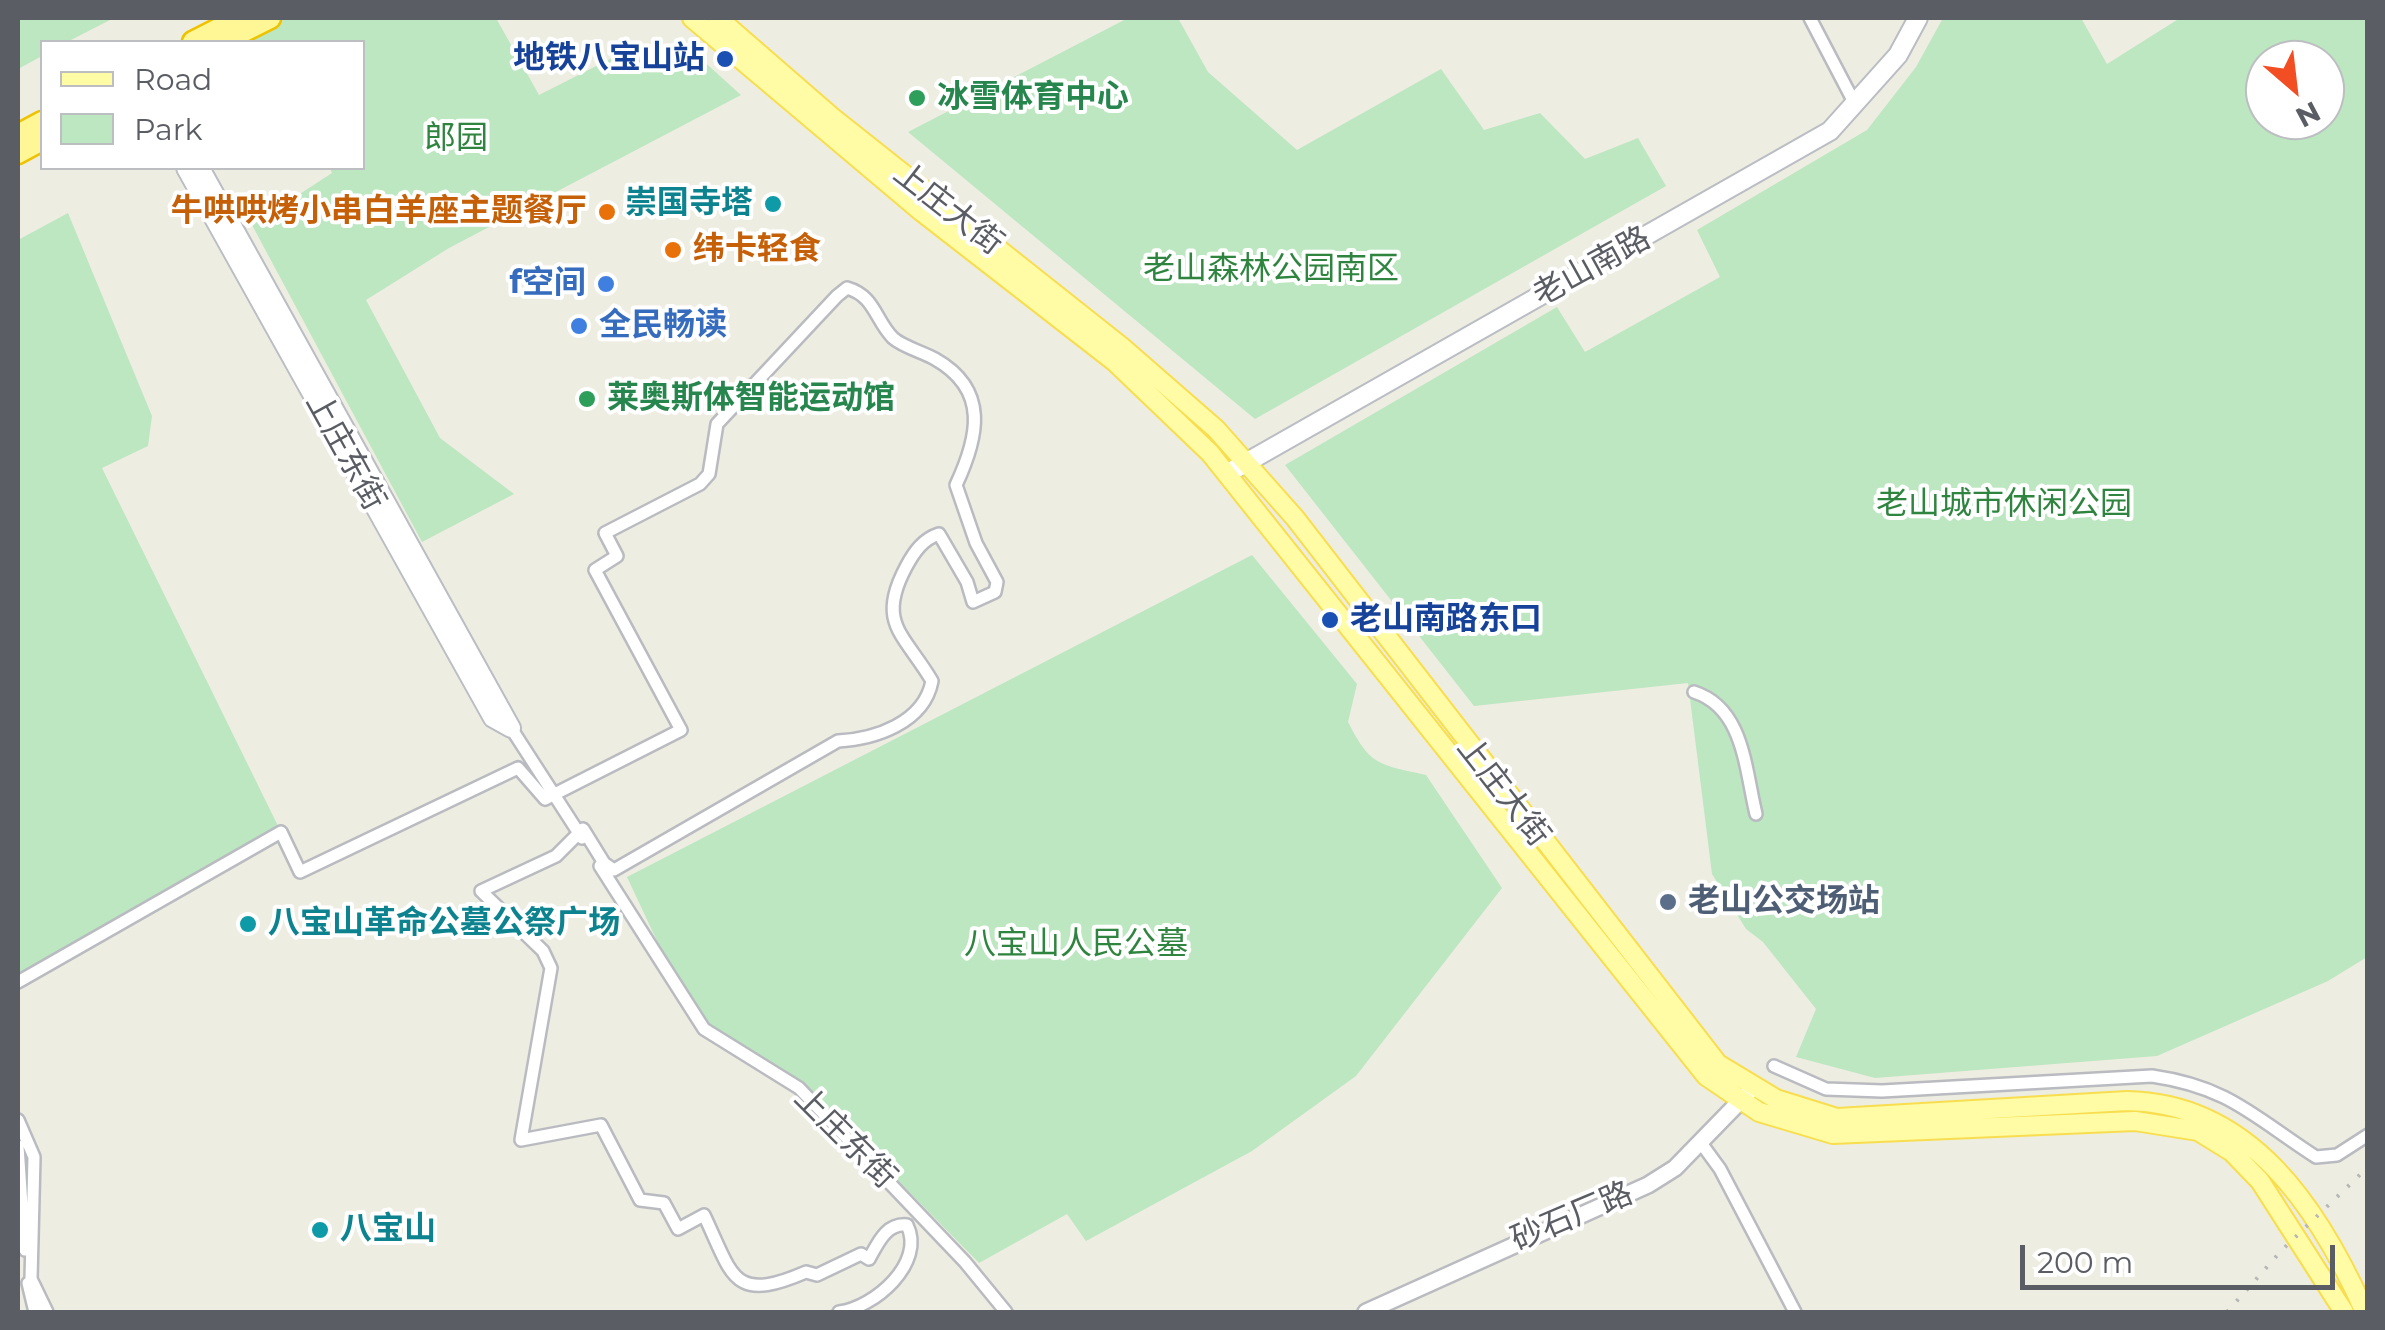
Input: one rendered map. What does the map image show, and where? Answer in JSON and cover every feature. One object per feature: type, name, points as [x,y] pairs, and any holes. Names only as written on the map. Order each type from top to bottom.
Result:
[{"type":"highway","points":[[197,40],[240,18]]},
{"type":"highway","points":[[226,40],[270,18]]},
{"type":"highway","points":[[18,135],[40,123]]},
{"type":"highway","points":[[18,153],[40,141]]},
{"type":"main road","name":"上庄大街","points":[[692,18],[922,212],[1168,408],[1229,475],[1678,1046],[1706,1076],[1740,1101],[1788,1124],[1833,1134],[2135,1121],[2198,1131],[2232,1152],[2260,1181],[2359,1308]]},
{"type":"main road","name":"上庄大街","points":[[718,18],[832,117],[1122,348],[1246,460],[1693,1038],[1718,1064],[1776,1099],[1838,1118],[2127,1101],[2167,1102],[2201,1112],[2248,1142],[2301,1200],[2352,1277],[2359,1308]]},
{"type":"main road","name":"老山南路","points":[[1229,475],[1246,460],[1830,131],[1898,55],[1918,18]]},
{"type":"main road","name":"上庄东街","points":[[187,170],[493,718],[512,728]]},
{"type":"main road","name":"上庄东街","points":[[201,170],[512,728]]},
{"type":"street","points":[[1810,18],[1856,106]]},
{"type":"street","points":[[18,982],[280,832],[300,872],[518,768],[545,798],[680,730],[594,570],[618,556],[605,532],[700,484],[708,474],[716,424],[837,296],[848,288],[857,291],[866,297],[894,339],[954,369],[964,380],[978,431],[967,469],[956,486],[976,542],[998,582],[995,592],[973,602],[967,582],[939,534],[931,536],[912,555],[890,602],[892,616],[932,682],[920,708],[873,737],[838,741],[614,870],[604,863],[583,828],[556,856],[481,891],[544,951],[551,968],[521,1140],[600,1125],[640,1200],[664,1203],[678,1229],[704,1214],[735,1281],[747,1288],[772,1286],[806,1272],[817,1275],[861,1254],[869,1259],[882,1236],[900,1224],[907,1225],[912,1245],[904,1270],[860,1304],[839,1312]]},
{"type":"street","points":[[1694,692],[1714,698],[1730,715],[1756,814]]},
{"type":"street","name":"上庄东街","points":[[512,728],[704,1029],[799,1088],[966,1262],[1006,1312]]},
{"type":"street","points":[[1774,1066],[1826,1089],[1882,1091],[2152,1076],[2231,1097],[2316,1157],[2337,1155],[2368,1135]]},
{"type":"street","name":"砂石厂路","points":[[1366,1312],[1648,1184],[1701,1143],[1754,1087]]},
{"type":"street","points":[[18,1120],[34,1156],[31,1278],[46,1312]]},
{"type":"street","points":[[1701,1143],[1720,1169],[1794,1312]]},
{"type":"street","points":[[18,1146],[26,1272],[35,1312]]},
{"type":"green space","points":[[18,18],[114,18],[71,40],[40,40],[40,57],[18,69]]},
{"type":"green space","name":"郎园","points":[[287,18],[496,18],[539,95],[614,57],[629,65],[680,40],[741,95],[449,248],[366,300],[440,438],[514,494],[422,542],[252,225],[332,173],[331,170],[365,170],[365,40],[243,40]]},
{"type":"green space","name":"老山森林公园南区","points":[[1128,18],[1178,18],[1208,72],[1297,150],[1441,69],[1484,130],[1540,113],[1585,159],[1638,138],[1666,186],[1255,419],[908,132]]},
{"type":"green space","name":"老山城市休闲公园","points":[[1943,18],[2081,18],[2107,64],[2180,18],[2367,18],[2367,957],[2328,981],[2157,1056],[1875,1078],[1796,1057],[1816,1009],[1763,942],[1746,929],[1712,874],[1688,683],[1474,706],[1285,465],[1557,307],[1585,352],[1720,277],[1697,230],[1867,130],[1916,67]]},
{"type":"green space","points":[[68,213],[152,416],[148,446],[102,468],[281,832],[18,982],[18,240]]},
{"type":"green space","name":"八宝山人民公墓","points":[[1252,555],[1357,684],[1348,722],[1363,748],[1387,765],[1426,775],[1502,888],[1356,1076],[1252,1151],[1086,1241],[1067,1214],[979,1263],[807,1088],[714,1032],[665,958],[627,877]]},
{"type":"railway","points":[[2227,1312],[2282,1250],[2368,1167]]},
{"type":"place","name":"地铁八宝山站","points":[[725,59]]},
{"type":"place","name":"冰雪体育中心","points":[[917,98]]},
{"type":"place","name":"崇国寺塔","points":[[773,204]]},
{"type":"place","name":"牛哄哄烤小串白羊座主题餐厅","points":[[607,212]]},
{"type":"place","name":"纬卡轻食","points":[[673,250]]},
{"type":"place","name":"f空间","points":[[606,284]]},
{"type":"place","name":"全民畅读","points":[[579,326]]},
{"type":"place","name":"莱奥斯体智能运动馆","points":[[587,399]]},
{"type":"place","name":"老山南路东口","points":[[1330,620]]},
{"type":"place","name":"老山公交场站","points":[[1668,902]]},
{"type":"place","name":"八宝山革命公墓公祭广场","points":[[248,924]]},
{"type":"place","name":"八宝山","points":[[320,1230]]}]
